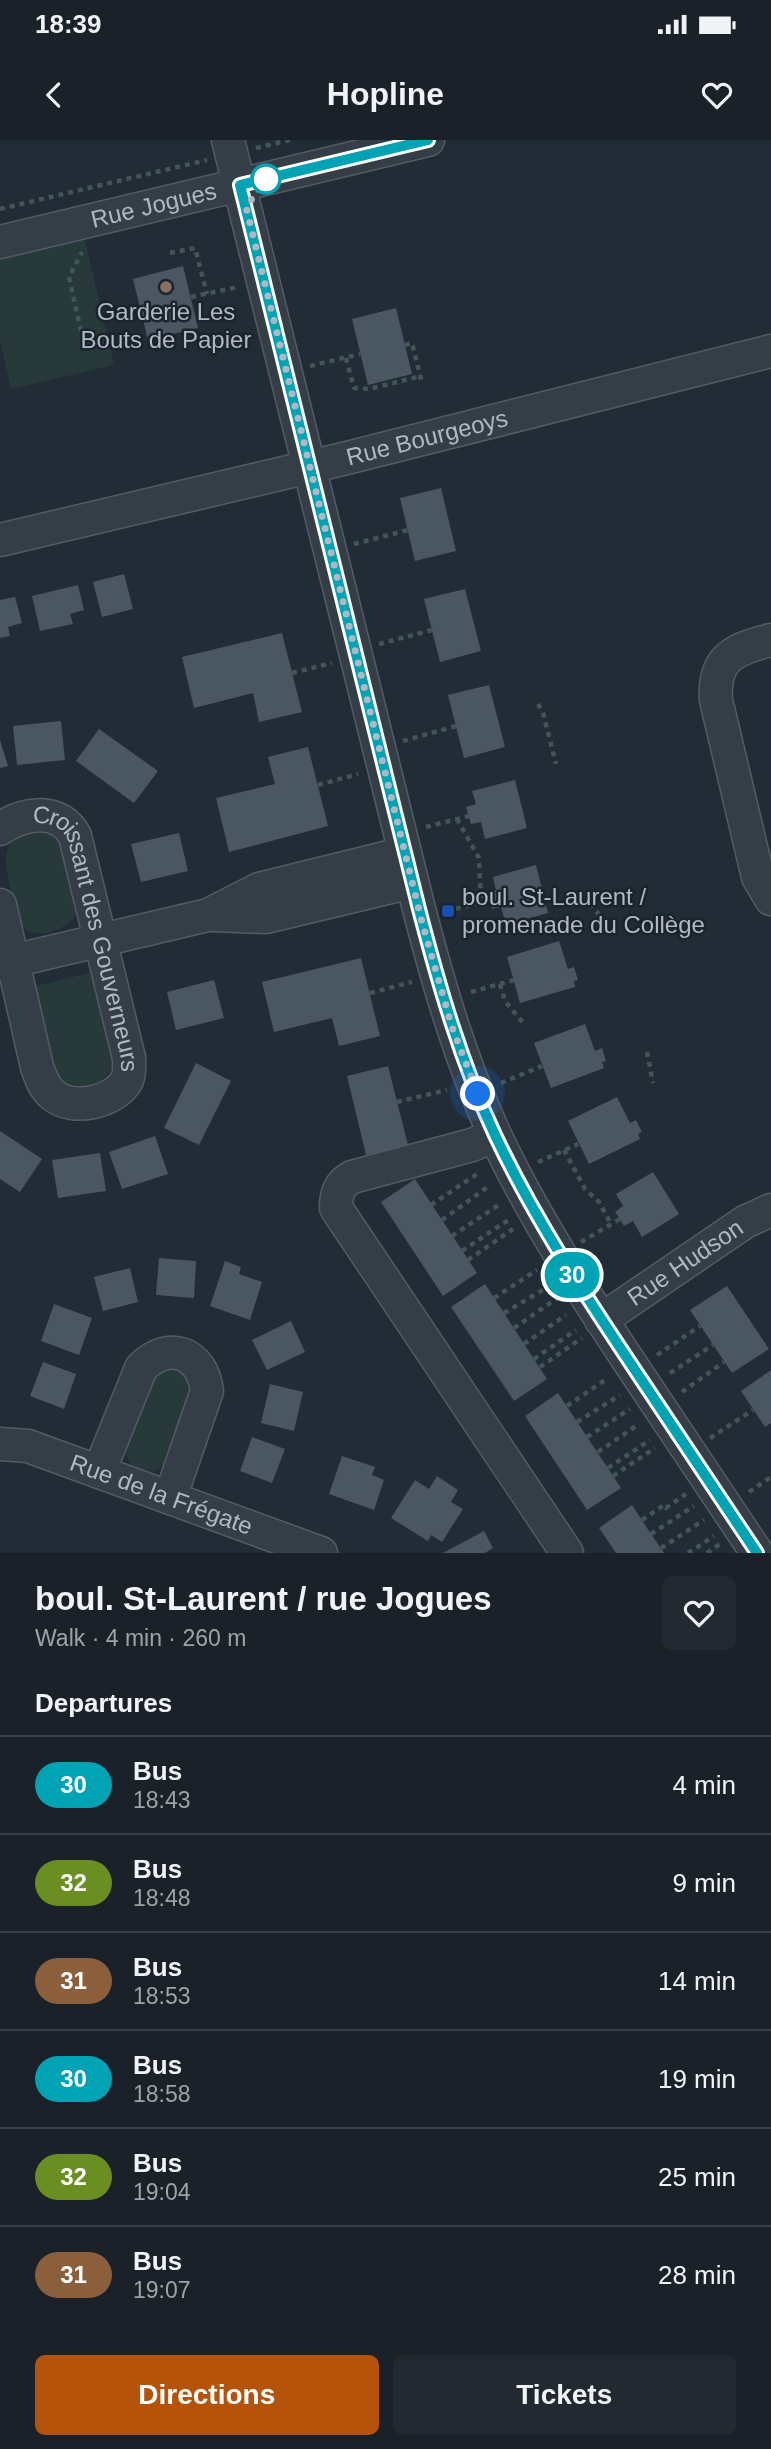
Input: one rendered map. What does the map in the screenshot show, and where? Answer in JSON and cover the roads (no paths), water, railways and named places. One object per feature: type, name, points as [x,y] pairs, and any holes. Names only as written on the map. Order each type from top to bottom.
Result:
[{"type":"street","name":"Rue Jogues","points":[[0,242],[428,140]]},
{"type":"street","points":[[231,149],[409,868],[452,1027],[495,1135],[536,1216],[587,1329],[757,1553]]},
{"type":"street","name":"Rue Bourgeoys","points":[[0,540],[309,467],[771,351]]},
{"type":"street","points":[[771,640],[739,649],[729,656],[722,665],[715,686],[758,877],[771,899]]},
{"type":"street","name":"Croissant des Gouverneurs","points":[[0,829],[19,819],[36,815],[61,819],[70,827],[81,855],[129,1058],[129,1073],[126,1082],[118,1091],[93,1102],[64,1102],[55,1097],[41,1080],[7,962],[0,905]]},
{"type":"street","points":[[7,962],[208,915],[266,917],[409,868]]},
{"type":"street","points":[[495,1135],[472,1145],[352,1177],[344,1181],[339,1188],[336,1208],[566,1553]]},
{"type":"street","name":"Rue Hudson","points":[[587,1329],[745,1222],[771,1210]]},
{"type":"street","points":[[99,1472],[141,1368],[159,1355],[181,1354],[198,1364],[206,1381],[207,1391],[170,1499]]},
{"type":"street","name":"Rue de la Frégate","points":[[0,1444],[28,1446],[321,1553]]},
{"type":"place","name":"Garderie Les Bouts de Papier","points":[[166,287]]},
{"type":"place","name":"boul. St-Laurent / promenade du Collège","points":[[448,911]]}]
